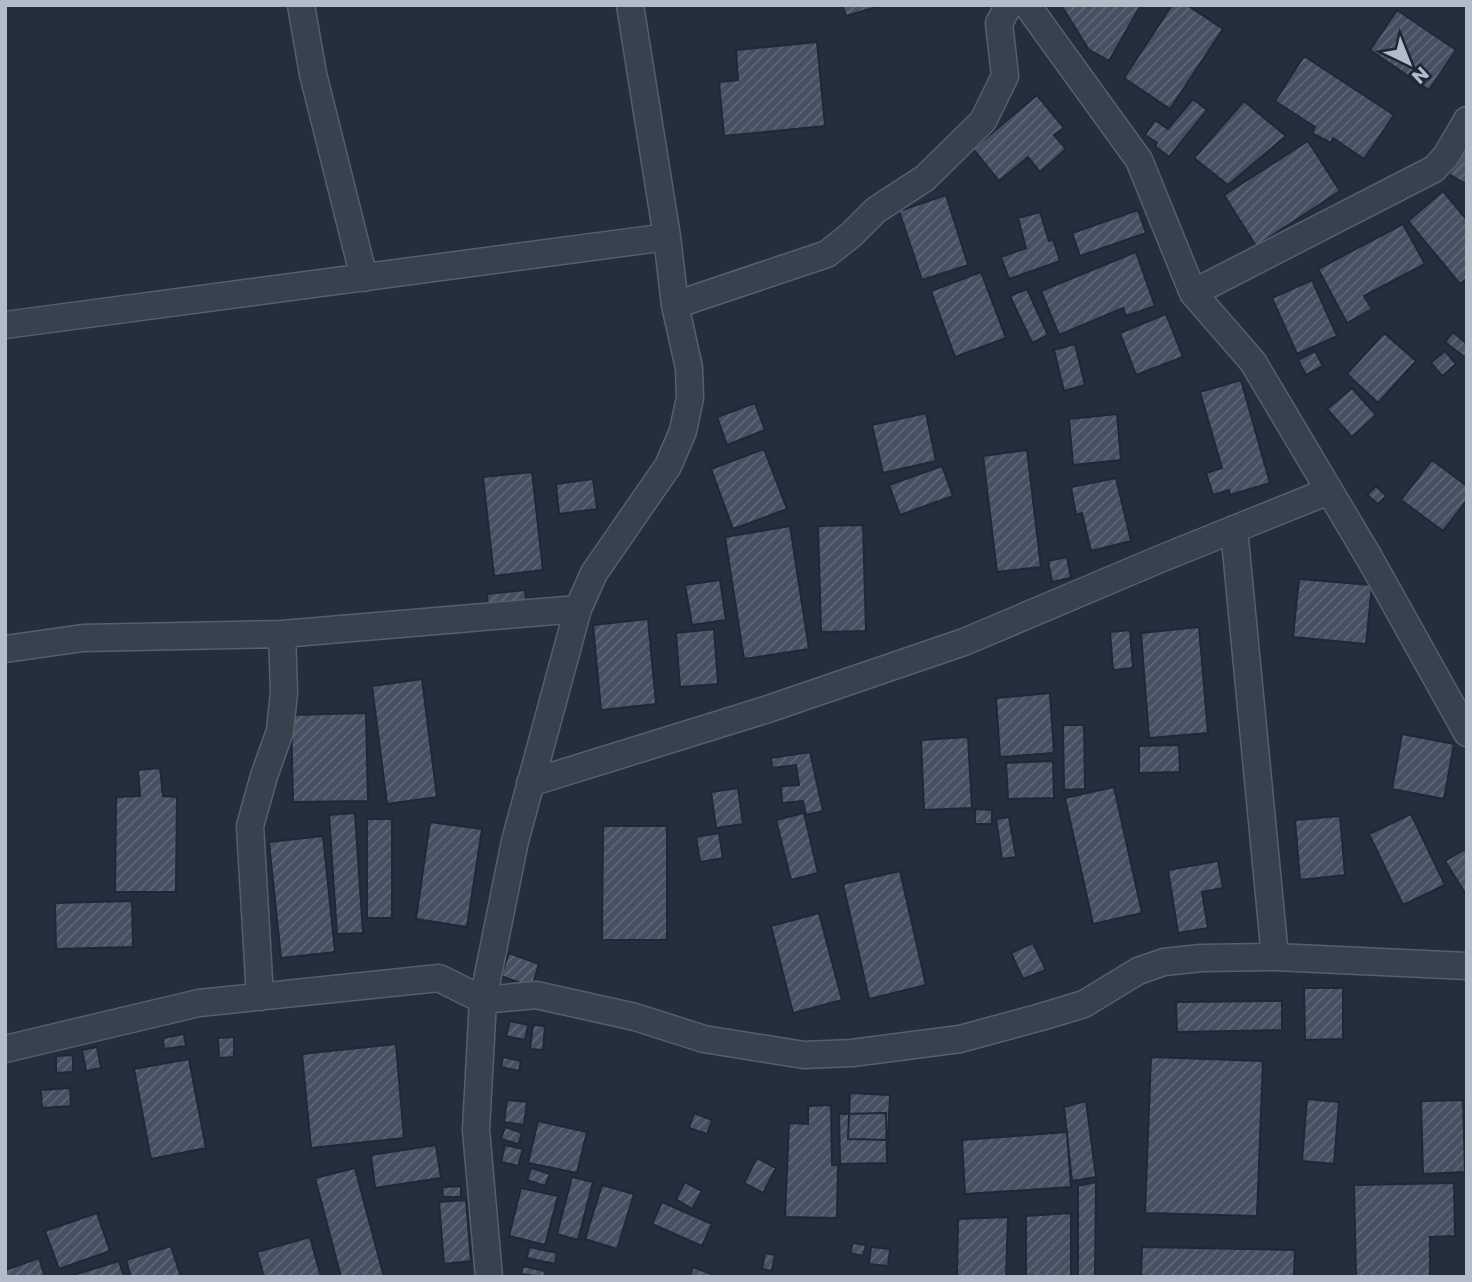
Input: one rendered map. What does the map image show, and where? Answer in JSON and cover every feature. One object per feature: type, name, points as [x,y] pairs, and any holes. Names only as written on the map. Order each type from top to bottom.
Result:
[{"type":"street","points":[[301,5],[313,74],[363,278]]},
{"type":"street","points":[[489,1277],[476,1130],[483,1000],[515,841],[578,609],[594,573],[668,466],[683,431],[690,398],[689,368],[676,305],[630,5]]},
{"type":"street","points":[[676,305],[827,254],[876,210],[925,178],[983,121],[1005,76],[999,23],[1009,5]]},
{"type":"street","points":[[1027,5],[1139,160],[1193,293],[1253,362],[1467,733]]},
{"type":"street","points":[[1193,293],[1434,169],[1446,156],[1467,120]]},
{"type":"street","points":[[5,325],[667,237]]},
{"type":"street","points":[[530,783],[768,709],[964,642],[1329,491]]},
{"type":"street","points":[[1234,529],[1275,957]]},
{"type":"street","points":[[5,649],[83,638],[282,634],[578,609]]},
{"type":"street","points":[[260,997],[250,826],[280,731],[284,692],[282,634]]},
{"type":"street","points":[[5,1049],[199,1003],[439,978],[483,1000],[536,995],[635,1017],[704,1039],[804,1055],[852,1053],[960,1039],[1041,1017],[1084,1004],[1138,971],[1164,962],[1201,958],[1275,957],[1467,966]]},
{"type":"building","points":[[842,5],[884,5],[846,16]]},
{"type":"building","points":[[1061,5],[1141,5],[1109,61],[1089,50]]},
{"type":"building","points":[[1172,5],[1187,5],[1223,29],[1170,109],[1124,78]]},
{"type":"building","points":[[1397,10],[1456,50],[1429,90],[1370,50]]},
{"type":"building","points":[[817,42],[825,126],[724,136],[719,82],[738,80],[736,50]]},
{"type":"building","points":[[1304,56],[1394,115],[1364,159],[1333,138],[1331,143],[1312,133],[1315,127],[1275,101]]},
{"type":"building","points":[[1037,95],[1064,128],[1054,135],[1066,149],[1040,172],[1028,157],[999,181],[973,149]]},
{"type":"building","points":[[1193,99],[1207,110],[1169,157],[1155,146],[1157,143],[1145,135],[1155,120],[1168,129]]},
{"type":"building","points":[[1244,101],[1286,136],[1228,185],[1194,158]]},
{"type":"building","points":[[1308,141],[1340,191],[1256,246],[1224,195]]},
{"type":"building","points":[[1467,147],[1467,185],[1449,174]]},
{"type":"building","points":[[1443,191],[1467,220],[1467,278],[1460,284],[1408,221]]},
{"type":"building","points":[[946,195],[968,265],[922,280],[899,211]]},
{"type":"building","points":[[1138,210],[1146,233],[1080,256],[1072,233]]},
{"type":"building","points":[[1040,212],[1049,241],[1053,239],[1060,261],[1009,279],[1001,257],[1026,248],[1018,218]]},
{"type":"building","points":[[1403,224],[1425,264],[1364,296],[1372,309],[1347,323],[1318,269]]},
{"type":"building","points":[[1136,252],[1155,306],[1126,316],[1123,308],[1059,335],[1041,291]]},
{"type":"building","points":[[981,272],[1006,338],[955,357],[931,291]]},
{"type":"building","points":[[1312,280],[1337,336],[1297,354],[1272,298]]},
{"type":"building","points":[[1027,289],[1048,335],[1032,343],[1010,296]]},
{"type":"building","points":[[1166,314],[1183,357],[1136,375],[1120,333]]},
{"type":"building","points":[[1453,332],[1467,344],[1467,359],[1445,342]]},
{"type":"building","points":[[1384,333],[1416,361],[1378,403],[1347,374]]},
{"type":"building","points":[[1075,344],[1085,385],[1064,391],[1054,350]]},
{"type":"building","points":[[1315,351],[1323,366],[1306,375],[1298,360]]},
{"type":"building","points":[[1445,351],[1456,364],[1442,376],[1431,363]]},
{"type":"building","points":[[1241,380],[1270,483],[1230,495],[1229,490],[1213,495],[1206,473],[1222,468],[1200,392]]},
{"type":"building","points":[[1352,388],[1376,415],[1352,437],[1327,409]]},
{"type":"building","points":[[755,403],[765,430],[727,445],[717,417]]},
{"type":"building","points":[[926,413],[936,461],[883,473],[872,425]]},
{"type":"building","points":[[1117,414],[1121,460],[1073,465],[1069,419]]},
{"type":"building","points":[[764,449],[787,509],[733,529],[711,469]]},
{"type":"building","points":[[1027,450],[1041,567],[997,572],[983,456]]},
{"type":"building","points":[[1432,460],[1467,486],[1467,500],[1443,531],[1401,500]]},
{"type":"building","points":[[942,466],[953,496],[900,515],[889,485]]},
{"type":"building","points":[[532,472],[543,570],[494,576],[483,477]]},
{"type":"building","points":[[1116,478],[1131,541],[1091,551],[1082,513],[1076,515],[1071,487]]},
{"type":"building","points":[[593,479],[597,509],[559,514],[556,484]]},
{"type":"building","points":[[1376,486],[1386,496],[1378,504],[1367,495]]},
{"type":"building","points":[[863,525],[866,631],[821,632],[818,526]]},
{"type":"building","points":[[790,526],[809,649],[744,659],[725,537]]},
{"type":"building","points":[[1067,557],[1071,578],[1052,582],[1048,561]]},
{"type":"building","points":[[1299,579],[1372,585],[1366,644],[1293,637]]},
{"type":"building","points":[[720,580],[726,620],[692,625],[685,585]]},
{"type":"building","points":[[525,590],[527,610],[488,614],[487,594]]},
{"type":"building","points":[[648,619],[656,704],[601,710],[593,625]]},
{"type":"building","points":[[1199,627],[1208,733],[1149,738],[1141,633]]},
{"type":"building","points":[[714,629],[718,684],[680,687],[676,633]]},
{"type":"building","points":[[1130,630],[1133,668],[1113,670],[1110,632]]},
{"type":"building","points":[[422,679],[437,797],[387,804],[372,686]]},
{"type":"building","points":[[1050,693],[1054,753],[1000,757],[996,698]]},
{"type":"building","points":[[366,713],[368,801],[293,802],[291,715]]},
{"type":"building","points":[[1063,725],[1084,725],[1085,789],[1064,790]]},
{"type":"building","points":[[1402,734],[1454,744],[1444,799],[1392,789]]},
{"type":"building","points":[[968,737],[972,808],[924,810],[921,740]]},
{"type":"building","points":[[1179,745],[1180,772],[1139,773],[1139,746]]},
{"type":"building","points":[[810,752],[823,811],[806,815],[803,801],[782,803],[781,786],[799,785],[796,765],[772,768],[771,758]]},
{"type":"building","points":[[1053,761],[1054,798],[1008,799],[1006,763]]},
{"type":"building","points":[[160,768],[163,796],[177,797],[176,892],[115,892],[116,797],[140,796],[138,770]]},
{"type":"building","points":[[1114,787],[1142,913],[1093,924],[1065,798]]},
{"type":"building","points":[[738,788],[743,824],[716,828],[711,792]]},
{"type":"building","points":[[975,809],[992,810],[992,824],[975,824]]},
{"type":"building","points":[[355,813],[363,933],[337,934],[329,815]]},
{"type":"building","points":[[804,813],[818,873],[791,880],[776,820]]},
{"type":"building","points":[[1411,814],[1445,885],[1403,905],[1369,834]]},
{"type":"building","points":[[1340,816],[1345,875],[1300,880],[1295,820]]},
{"type":"building","points":[[1009,817],[1016,857],[1002,859],[996,819]]},
{"type":"building","points":[[367,819],[392,819],[392,918],[367,918]]},
{"type":"building","points":[[430,822],[482,829],[467,927],[416,919]]},
{"type":"building","points":[[603,826],[667,826],[667,940],[602,940]]},
{"type":"building","points":[[719,833],[723,858],[700,862],[696,837]]},
{"type":"building","points":[[323,836],[335,952],[281,958],[269,842]]},
{"type":"building","points":[[1467,848],[1467,896],[1445,861]]},
{"type":"building","points":[[1218,861],[1223,888],[1202,892],[1208,928],[1178,933],[1168,870]]},
{"type":"building","points":[[900,871],[926,985],[869,999],[843,884]]},
{"type":"building","points":[[132,901],[133,947],[56,949],[55,903]]},
{"type":"building","points":[[819,913],[842,1000],[793,1013],[771,926]]},
{"type":"building","points":[[1033,943],[1046,970],[1023,979],[1011,953]]},
{"type":"building","points":[[509,953],[539,964],[532,987],[501,976]]},
{"type":"building","points":[[1304,988],[1343,988],[1343,1039],[1305,1040]]},
{"type":"building","points":[[1282,1001],[1282,1030],[1177,1032],[1176,1002]]},
{"type":"building","points":[[510,1021],[528,1025],[525,1040],[506,1036]]},
{"type":"building","points":[[533,1025],[545,1026],[543,1050],[530,1049]]},
{"type":"building","points":[[184,1034],[186,1046],[164,1049],[163,1038]]},
{"type":"building","points":[[234,1037],[234,1057],[219,1058],[218,1038]]},
{"type":"building","points":[[396,1044],[404,1138],[311,1148],[302,1054]]},
{"type":"building","points":[[97,1047],[101,1068],[86,1071],[82,1050]]},
{"type":"building","points":[[73,1055],[73,1072],[56,1073],[56,1056]]},
{"type":"building","points":[[503,1057],[521,1061],[519,1071],[501,1067]]},
{"type":"building","points":[[1151,1057],[1263,1061],[1257,1216],[1145,1213]]},
{"type":"building","points":[[189,1059],[206,1148],[151,1159],[134,1069]]},
{"type":"building","points":[[70,1088],[71,1106],[42,1108],[41,1090]]},
{"type":"building","points":[[850,1093],[890,1095],[888,1140],[848,1139]]},
{"type":"building","points":[[1307,1099],[1339,1102],[1334,1164],[1302,1161]]},
{"type":"building","points":[[507,1100],[527,1102],[524,1125],[504,1122]]},
{"type":"building","points":[[1463,1100],[1465,1172],[1423,1174],[1421,1101]]},
{"type":"building","points":[[1086,1101],[1096,1177],[1072,1181],[1064,1107]]},
{"type":"building","points":[[831,1105],[832,1165],[838,1165],[837,1218],[785,1217],[789,1123],[808,1124],[808,1106]]},
{"type":"building","points":[[694,1113],[712,1120],[707,1134],[689,1128]]},
{"type":"building","points":[[886,1113],[887,1163],[840,1164],[839,1114]]},
{"type":"building","points":[[538,1121],[587,1132],[577,1173],[528,1163]]},
{"type":"building","points":[[505,1127],[522,1133],[518,1144],[501,1139]]},
{"type":"building","points":[[1067,1132],[1071,1187],[965,1194],[962,1140]]},
{"type":"building","points":[[436,1145],[441,1178],[375,1188],[371,1155]]},
{"type":"building","points":[[505,1145],[523,1149],[518,1166],[501,1162]]},
{"type":"building","points":[[757,1158],[776,1168],[763,1193],[744,1183]]},
{"type":"building","points":[[355,1168],[384,1277],[341,1277],[315,1178]]},
{"type":"building","points":[[531,1168],[550,1174],[545,1186],[527,1180]]},
{"type":"building","points":[[572,1177],[593,1182],[578,1240],[557,1234]]},
{"type":"building","points":[[685,1182],[702,1191],[692,1209],[676,1199]]},
{"type":"building","points":[[1096,1182],[1095,1277],[1078,1277],[1078,1186]]},
{"type":"building","points":[[1454,1183],[1455,1236],[1430,1237],[1430,1277],[1356,1277],[1354,1185]]},
{"type":"building","points":[[602,1185],[634,1194],[617,1249],[585,1239]]},
{"type":"building","points":[[461,1186],[461,1197],[443,1197],[442,1187]]},
{"type":"building","points":[[521,1188],[558,1196],[545,1245],[509,1236]]},
{"type":"building","points":[[466,1200],[471,1261],[444,1264],[439,1202]]},
{"type":"building","points":[[662,1202],[712,1224],[702,1246],[652,1224]]},
{"type":"building","points":[[97,1213],[110,1251],[59,1269],[45,1231]]},
{"type":"building","points":[[1071,1213],[1071,1277],[1026,1277],[1026,1216]]},
{"type":"building","points":[[1008,1217],[1006,1277],[957,1277],[958,1219]]},
{"type":"building","points":[[310,1237],[321,1277],[264,1277],[257,1252]]},
{"type":"building","points":[[853,1243],[866,1245],[863,1256],[850,1253]]},
{"type":"building","points":[[171,1246],[181,1277],[131,1277],[126,1260]]},
{"type":"building","points":[[529,1247],[557,1253],[555,1264],[527,1258]]},
{"type":"building","points":[[871,1247],[890,1249],[888,1266],[869,1264]]},
{"type":"building","points":[[1142,1247],[1295,1250],[1294,1277],[1141,1277]]},
{"type":"building","points":[[765,1253],[775,1255],[772,1271],[762,1269]]},
{"type":"building","points":[[39,1258],[45,1277],[5,1277],[5,1270]]},
{"type":"building","points":[[119,1261],[124,1277],[67,1277]]},
{"type":"building","points":[[523,1266],[545,1271],[544,1277],[521,1274]]},
{"type":"building","points":[[693,1267],[719,1277],[690,1277]]}]
